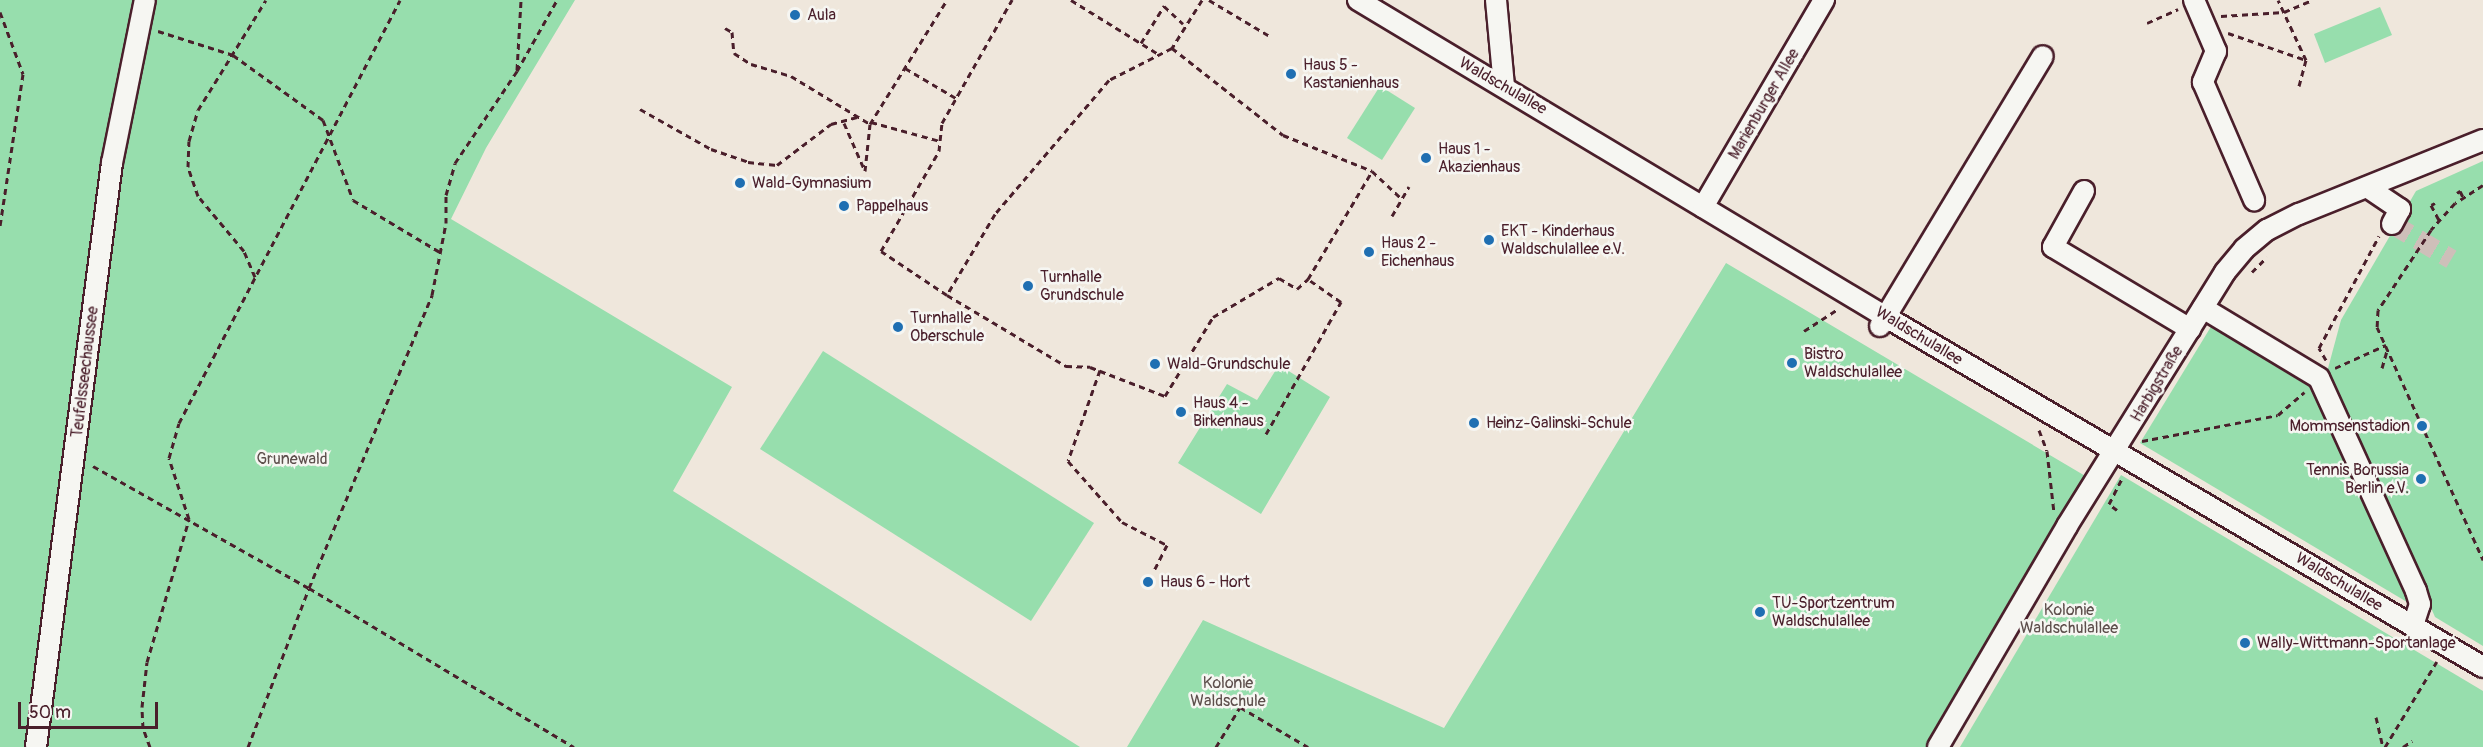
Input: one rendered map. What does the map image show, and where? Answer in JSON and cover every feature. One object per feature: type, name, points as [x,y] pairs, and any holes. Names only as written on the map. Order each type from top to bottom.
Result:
[{"type":"street","name":"Teufelsseechaussee","points":[[36,747],[112,163],[145,0]]},
{"type":"street","name":"Waldschulallee","points":[[1359,0],[1854,298],[1883,322],[2030,402],[2119,460],[2483,667]]},
{"type":"street","points":[[1496,0],[1504,87]]},
{"type":"street","name":"Marienburger Allee","points":[[1703,207],[1824,0]]},
{"type":"street","points":[[2199,11],[2216,51],[2204,82],[2254,200]]},
{"type":"street","points":[[1883,322],[2043,56]]},
{"type":"street","name":"Harbigstraße","points":[[1938,747],[2058,544],[2119,460],[2190,329],[2225,272],[2267,230],[2483,140]]},
{"type":"street","points":[[2367,187],[2394,215]]},
{"type":"street","points":[[2084,191],[2053,247],[2190,329]]},
{"type":"street","points":[[2203,308],[2319,378],[2416,591],[2420,604],[2413,626]]},
{"type":"path","points":[[255,278],[244,251],[198,196],[188,167],[189,141],[198,110],[266,0]]},
{"type":"path","points":[[150,747],[143,728],[142,706],[147,662],[189,519],[169,458],[179,423],[328,142],[400,0]]},
{"type":"path","points":[[516,71],[521,0]]},
{"type":"path","points":[[248,747],[309,588],[432,295],[440,252],[446,195],[455,163],[516,71],[557,0]]},
{"type":"path","points":[[844,123],[865,171],[870,123],[947,0]]},
{"type":"path","points":[[1012,0],[942,123],[939,151],[881,251],[947,295],[1066,366],[1100,370],[1165,396],[1213,316],[1279,278],[1297,289],[1308,279],[1372,171]]},
{"type":"path","points":[[1071,0],[1160,55]]},
{"type":"path","points":[[947,295],[994,214],[1109,80],[1172,48],[1202,0]]},
{"type":"path","points":[[1209,0],[1268,36]]},
{"type":"path","points":[[2278,0],[2306,60],[2299,86]]},
{"type":"path","points":[[2147,23],[2199,11],[2284,12],[2312,0]]},
{"type":"path","points":[[1141,43],[1164,6],[1183,24]]},
{"type":"path","points":[[2199,11],[2306,60]]},
{"type":"path","points":[[0,12],[23,74],[0,225]]},
{"type":"path","points":[[725,28],[732,32],[734,52],[751,64],[791,76],[870,123],[940,141]]},
{"type":"path","points":[[156,41],[158,31],[233,55],[323,120],[328,142],[353,200],[440,252]]},
{"type":"path","points":[[1172,48],[1283,135],[1372,171],[1401,198]]},
{"type":"path","points":[[905,68],[956,98]]},
{"type":"path","points":[[640,108],[711,149],[748,162],[777,165],[831,124],[844,123],[858,117]]},
{"type":"path","points":[[2483,185],[2463,197],[2439,220],[2378,310],[2377,327],[2483,560]]},
{"type":"path","points":[[1392,216],[1409,186]]},
{"type":"path","points":[[2457,193],[2460,191],[2463,197]]},
{"type":"path","points":[[2435,203],[2432,205],[2439,220]]},
{"type":"path","points":[[2386,347],[2332,369],[2319,348],[2394,215]]},
{"type":"path","points":[[2243,280],[2275,249]]},
{"type":"path","points":[[1266,434],[1341,302],[1308,279]]},
{"type":"path","points":[[1804,332],[1854,298]]},
{"type":"path","points":[[2382,368],[2386,347]]},
{"type":"path","points":[[1100,370],[1068,461],[1122,522],[1167,545],[1155,569]]},
{"type":"path","points":[[2030,402],[2047,451],[2058,544]]},
{"type":"path","points":[[2136,441],[2173,438],[2278,415]]},
{"type":"path","points":[[95,454],[93,466],[309,588],[574,747]]},
{"type":"path","points":[[2117,510],[2109,504],[2123,478],[2119,460]]},
{"type":"path","points":[[2384,747],[2437,661]]},
{"type":"path","points":[[1216,747],[1240,707],[1308,747]]},
{"type":"path","points":[[2376,717],[2384,747]]},
{"type":"path","points":[[2403,747],[2412,741]]},
{"type":"green space","name":"Grunewald","points":[[0,0],[575,0],[486,148],[451,219],[732,387],[673,491],[1080,747],[0,747]]},
{"type":"green space","points":[[2380,7],[2392,35],[2325,63],[2314,34]]},
{"type":"green space","points":[[1380,86],[1415,108],[1382,160],[1347,138]]},
{"type":"green space","name":"Mommsenstadion","points":[[2483,161],[2483,646],[2435,617],[2327,372],[2341,320],[2416,191]]},
{"type":"green space","name":"TU-Sportzentrum Waldschulallee","points":[[1726,263],[2087,477],[1927,747],[1127,747],[1203,620],[1444,728]]},
{"type":"green space","points":[[2212,325],[2312,384],[2412,605],[2140,443]]},
{"type":"green space","points":[[823,351],[1094,523],[1031,621],[760,449]]},
{"type":"green space","points":[[1279,365],[1330,397],[1261,514],[1178,463],[1227,384],[1257,400]]},
{"type":"green space","name":"Wally-Wittmann-Sportanlage","points":[[2121,475],[2483,691],[2483,747],[1960,747]]},
{"type":"tunnel","points":[[2392,224],[2451,259]]},
{"type":"place","name":"Aula","points":[[795,15]]},
{"type":"place","name":"Haus 5 - Kastanienhaus","points":[[1291,74]]},
{"type":"place","name":"Haus 1 - Akazienhaus","points":[[1426,158]]},
{"type":"place","name":"Wald-Gymnasium","points":[[740,183]]},
{"type":"place","name":"Pappelhaus","points":[[844,206]]},
{"type":"place","name":"EKT - Kinderhaus Waldschulallee e.V.","points":[[1489,240]]},
{"type":"place","name":"Haus 2 - Eichenhaus","points":[[1369,252]]},
{"type":"place","name":"Turnhalle Grundschule","points":[[1028,286]]},
{"type":"place","name":"Turnhalle Oberschule","points":[[898,327]]},
{"type":"place","name":"Bistro Waldschulallee","points":[[1792,363]]},
{"type":"place","name":"Wald-Grundschule","points":[[1155,364]]},
{"type":"place","name":"Haus 4 - Birkenhaus","points":[[1181,412]]},
{"type":"place","name":"Heinz-Galinski-Schule","points":[[1474,423]]},
{"type":"place","name":"Mommsenstadion","points":[[2422,426]]},
{"type":"place","name":"Tennis Borussia Berlin e.V.","points":[[2421,479]]},
{"type":"place","name":"Haus 6 - Hort","points":[[1148,582]]},
{"type":"place","name":"TU-Sportzentrum Waldschulallee","points":[[1760,612]]},
{"type":"place","name":"Wally-Wittmann-Sportanlage","points":[[2245,643]]},
{"type":"park label","name":"Kolonie Waldschulallee","points":[[2069,619]]},
{"type":"park label","name":"Kolonie Waldschule","points":[[1228,692]]}]
